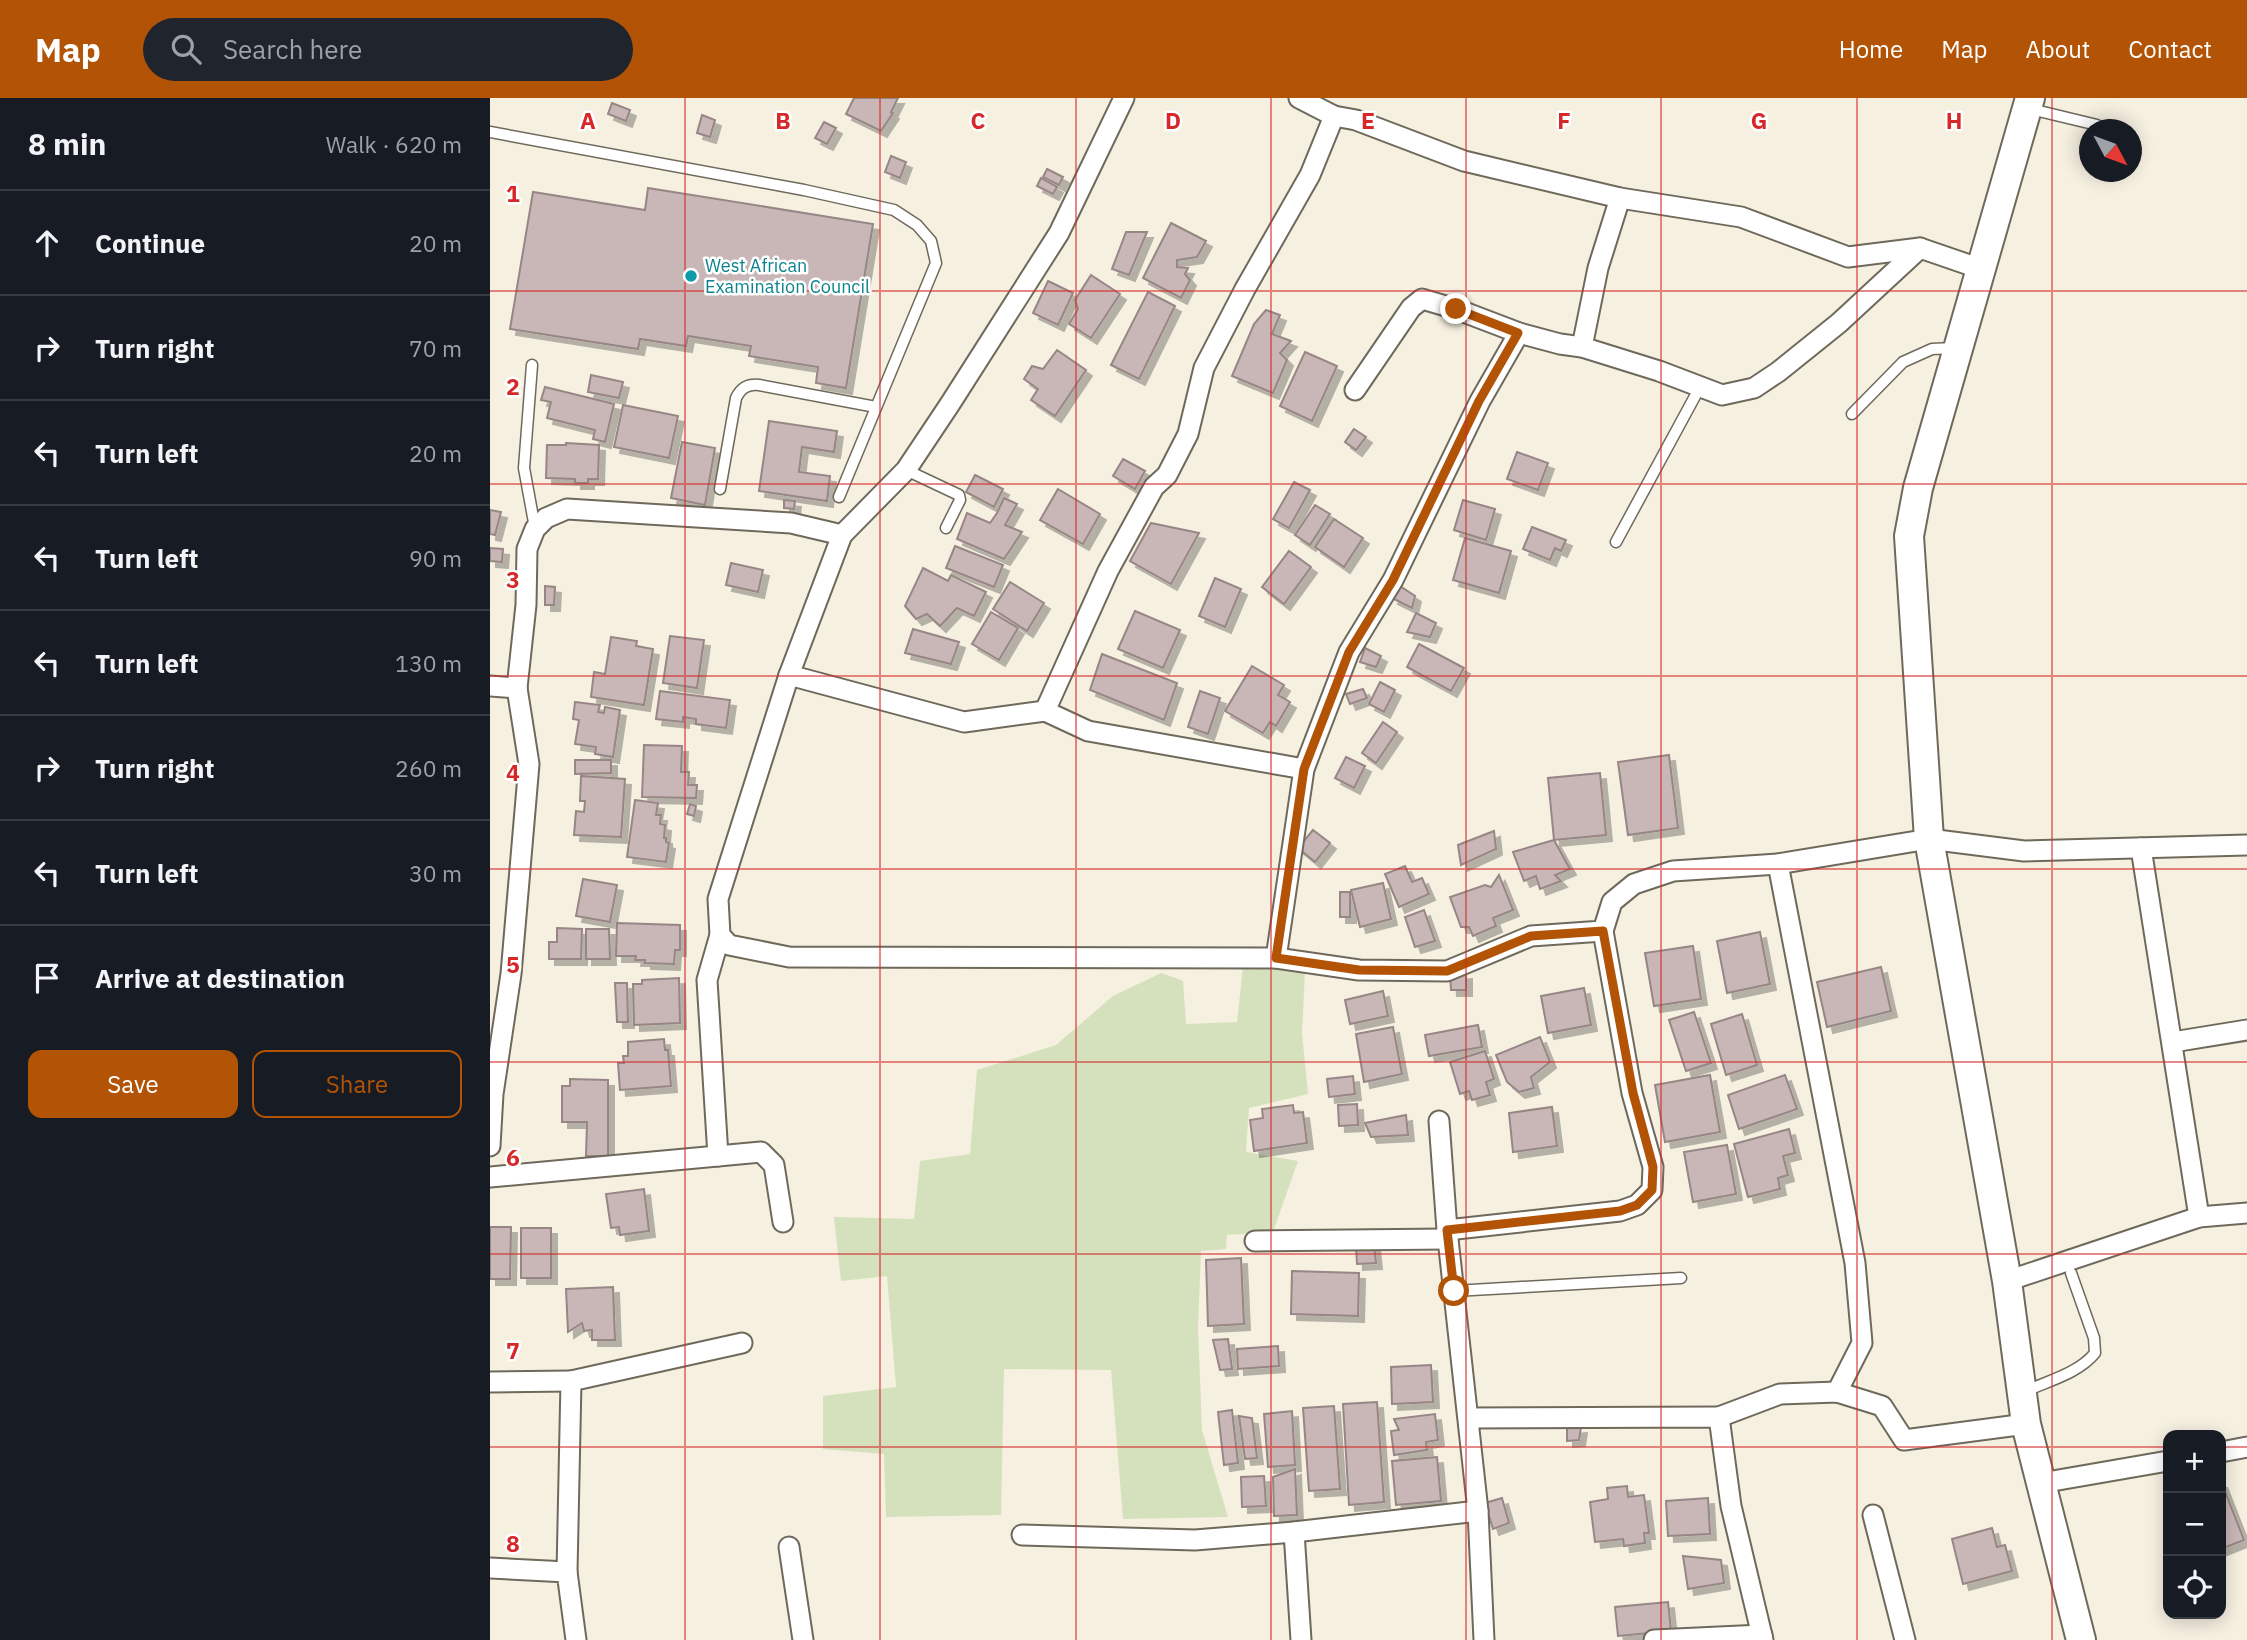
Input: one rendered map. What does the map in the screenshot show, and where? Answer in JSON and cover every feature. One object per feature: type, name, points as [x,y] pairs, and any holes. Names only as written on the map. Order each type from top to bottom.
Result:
[{"type":"street","points":[[719,1156],[707,980],[720,935],[718,899],[789,675],[842,534],[906,470],[1059,233],[1124,98]]},
{"type":"street","points":[[1299,98],[1334,116],[1356,120],[1464,161],[1620,198],[1741,217],[1848,257],[1920,248],[1981,269]]},
{"type":"street","points":[[2029,103],[1918,488],[1909,536],[1929,839],[2007,1281],[2026,1424],[2081,1640]]},
{"type":"street","points":[[1045,711],[1108,571],[1154,487],[1167,475],[1182,447],[1188,434],[1204,368],[1310,175],[1334,116]]},
{"type":"street","points":[[1582,347],[1598,268],[1620,198]]},
{"type":"street","points":[[1355,390],[1411,308],[1422,299],[1518,333],[1582,347],[1660,371],[1722,395],[1754,388],[1779,372],[1866,299],[1920,248]]},
{"type":"street","points":[[1276,958],[1304,769],[1349,652],[1393,580],[1479,401],[1518,333]]},
{"type":"street","points":[[490,1146],[493,1094],[511,974],[529,764],[517,688],[526,605],[527,549],[535,529],[546,518],[567,509],[791,523],[842,534]]},
{"type":"street","points":[[789,675],[964,722],[1045,711],[1088,731],[1304,769]]},
{"type":"street","points":[[490,686],[517,688]]},
{"type":"street","points":[[1255,1241],[1448,1234],[1620,1211],[1637,1205],[1652,1190],[1653,1167],[1633,1093],[1603,931],[1612,902],[1634,884],[1673,871],[1779,864],[1929,839],[2024,851],[2247,845]]},
{"type":"street","points":[[2141,848],[2199,1217]]},
{"type":"street","points":[[1779,864],[1855,1263],[1862,1343],[1837,1392]]},
{"type":"street","points":[[720,935],[729,945],[789,957],[1276,958],[1359,970],[1447,971],[1531,936],[1603,931]]},
{"type":"street","points":[[2173,1042],[2247,1030]]},
{"type":"street","points":[[1439,1121],[1448,1234],[1478,1511],[1485,1640]]},
{"type":"street","points":[[490,1177],[761,1152],[774,1165],[783,1222]]},
{"type":"street","points":[[2007,1281],[2199,1217],[2247,1213]]},
{"type":"street","points":[[490,1382],[571,1381],[742,1343]]},
{"type":"street","points":[[571,1381],[567,1572],[576,1640]]},
{"type":"street","points":[[1469,1418],[1719,1417],[1780,1394],[1837,1392],[1882,1406],[1904,1440],[2026,1424]]},
{"type":"street","points":[[1654,1640],[1762,1637],[1731,1506],[1719,1417]]},
{"type":"street","points":[[2226,1451],[2247,1447]]},
{"type":"street","points":[[2041,1483],[2163,1462]]},
{"type":"street","points":[[1021,1535],[1195,1540],[1294,1532],[1478,1511]]},
{"type":"street","points":[[1873,1515],[1905,1640]]},
{"type":"street","points":[[1294,1532],[1301,1640]]},
{"type":"street","points":[[789,1547],[803,1640]]},
{"type":"street","points":[[490,1568],[567,1572]]},
{"type":"lane","points":[[2029,103],[2079,119]]},
{"type":"lane","points":[[490,132],[804,190],[894,210],[917,225],[932,241],[936,263],[839,497]]},
{"type":"lane","points":[[1852,414],[1903,362],[1932,349],[1958,348]]},
{"type":"lane","points":[[532,365],[524,468],[535,529]]},
{"type":"lane","points":[[720,489],[736,398],[739,391],[745,387],[759,386],[876,407]]},
{"type":"lane","points":[[1616,542],[1700,387]]},
{"type":"lane","points":[[906,470],[959,495],[960,500],[946,528]]},
{"type":"lane","points":[[2022,1393],[2079,1367],[2095,1353],[2094,1338],[2071,1273]]},
{"type":"lane","points":[[1454,1291],[1681,1278]]},
{"type":"green space","points":[[1243,967],[1305,971],[1302,1033],[1308,1094],[1249,1108],[1246,1152],[1298,1161],[1273,1232],[1227,1235],[1226,1249],[1201,1251],[1198,1327],[1202,1430],[1228,1517],[1123,1519],[1111,1370],[1004,1369],[1001,1515],[886,1517],[884,1454],[823,1449],[823,1396],[896,1387],[887,1276],[841,1281],[834,1217],[914,1219],[920,1161],[970,1154],[977,1070],[1056,1045],[1113,996],[1161,973],[1183,981],[1186,1024],[1237,1022]]},
{"type":"building","points":[[854,98],[898,98],[891,112],[893,113],[881,131],[846,114]]},
{"type":"building","points":[[612,103],[630,110],[626,121],[608,114]]},
{"type":"building","points":[[702,115],[715,120],[710,137],[697,133]]},
{"type":"building","points":[[824,122],[836,128],[827,144],[815,138]]},
{"type":"building","points":[[891,156],[906,162],[900,178],[885,172]]},
{"type":"building","points":[[1047,169],[1063,177],[1059,185],[1043,177]]},
{"type":"building","points":[[1041,178],[1057,187],[1053,194],[1037,186]]},
{"type":"building","name":"West African Examination Council","points":[[648,188],[873,224],[846,388],[816,383],[818,367],[749,356],[751,346],[688,336],[686,346],[640,339],[638,349],[510,329],[533,192],[645,210]]},
{"type":"building","points":[[1171,223],[1206,241],[1197,257],[1177,260],[1177,267],[1188,268],[1185,274],[1190,280],[1181,298],[1143,278]]},
{"type":"building","points":[[1126,232],[1147,232],[1129,275],[1112,269]]},
{"type":"building","points":[[1091,275],[1120,294],[1091,338],[1069,324],[1078,309],[1075,300]]},
{"type":"building","points":[[1048,281],[1073,293],[1058,325],[1033,313]]},
{"type":"building","points":[[1148,292],[1175,306],[1139,379],[1111,365]]},
{"type":"building","points":[[1266,310],[1280,315],[1272,334],[1291,341],[1280,353],[1287,360],[1273,393],[1232,376],[1254,324]]},
{"type":"building","points":[[1057,350],[1086,370],[1055,416],[1031,400],[1038,389],[1024,379],[1032,366],[1043,369]]},
{"type":"building","points":[[1305,352],[1337,366],[1312,421],[1280,406]]},
{"type":"building","points":[[591,375],[623,382],[619,398],[588,392]]},
{"type":"building","points":[[545,387],[614,404],[605,442],[593,439],[595,430],[547,418],[551,402],[541,400]]},
{"type":"building","points":[[623,405],[678,416],[669,458],[614,447]]},
{"type":"building","points":[[769,421],[837,431],[834,452],[802,447],[799,472],[830,476],[827,501],[759,491]]},
{"type":"building","points":[[1354,429],[1366,437],[1356,450],[1345,442]]},
{"type":"building","points":[[682,442],[715,448],[705,505],[671,498]]},
{"type":"building","points":[[547,445],[599,445],[598,479],[588,479],[588,483],[575,483],[575,479],[546,478]]},
{"type":"building","points":[[1517,452],[1548,463],[1538,490],[1507,479]]},
{"type":"building","points":[[1123,459],[1145,471],[1135,489],[1113,476]]},
{"type":"building","points":[[975,475],[1003,489],[994,507],[966,492]]},
{"type":"building","points":[[1294,482],[1310,490],[1289,528],[1273,519]]},
{"type":"building","points":[[1058,489],[1100,514],[1083,544],[1040,520]]},
{"type":"building","points":[[1004,498],[1017,504],[1005,525],[1022,532],[1004,559],[957,539],[967,513],[990,523]]},
{"type":"building","points":[[784,500],[795,501],[794,509],[784,508]]},
{"type":"building","points":[[1463,500],[1495,509],[1486,540],[1454,530]]},
{"type":"building","points":[[1315,505],[1330,514],[1310,545],[1295,535]]},
{"type":"building","points":[[490,510],[501,512],[495,535],[490,534]]},
{"type":"building","points":[[1334,519],[1363,538],[1344,567],[1315,547]]},
{"type":"building","points":[[1151,523],[1199,533],[1171,584],[1130,561]]},
{"type":"building","points":[[1532,527],[1566,540],[1561,551],[1555,548],[1550,560],[1523,549]]},
{"type":"building","points":[[1465,538],[1511,551],[1499,593],[1453,580]]},
{"type":"building","points":[[955,546],[1003,565],[994,587],[946,568]]},
{"type":"building","points":[[490,548],[503,549],[502,562],[490,561]]},
{"type":"building","points":[[1289,551],[1311,567],[1284,604],[1262,587]]},
{"type":"building","points":[[731,563],[763,570],[758,592],[726,585]]},
{"type":"building","points":[[923,568],[948,581],[951,575],[986,592],[974,616],[957,608],[940,626],[927,614],[916,619],[905,606]]},
{"type":"building","points":[[1215,578],[1241,589],[1225,627],[1199,616]]},
{"type":"building","points":[[1010,582],[1044,603],[1027,631],[993,609]]},
{"type":"building","points":[[545,586],[555,587],[554,605],[545,605]]},
{"type":"building","points":[[1400,586],[1415,596],[1412,608],[1392,598]]},
{"type":"building","points":[[1135,611],[1180,630],[1163,668],[1118,649]]},
{"type":"building","points":[[991,612],[1018,628],[999,660],[972,644]]},
{"type":"building","points":[[1416,613],[1436,623],[1430,637],[1407,632]]},
{"type":"building","points":[[913,629],[959,642],[951,664],[905,653]]},
{"type":"building","points":[[670,636],[704,640],[697,688],[663,683]]},
{"type":"building","points":[[611,637],[637,641],[636,646],[653,649],[644,705],[591,697],[594,672],[605,674]]},
{"type":"building","points":[[1419,644],[1464,668],[1451,691],[1407,667]]},
{"type":"building","points":[[1365,648],[1381,656],[1376,667],[1360,662]]},
{"type":"building","points":[[1102,654],[1177,683],[1164,720],[1090,690]]},
{"type":"building","points":[[1252,666],[1284,685],[1278,695],[1290,702],[1276,726],[1270,722],[1263,733],[1225,711]]},
{"type":"building","points":[[1380,682],[1395,690],[1384,712],[1369,704]]},
{"type":"building","points":[[1363,689],[1367,698],[1350,704],[1346,694]]},
{"type":"building","points":[[660,691],[730,700],[726,728],[696,724],[696,719],[683,717],[683,722],[656,719]]},
{"type":"building","points":[[1200,691],[1220,698],[1208,734],[1188,727]]},
{"type":"building","points":[[575,702],[600,705],[598,712],[604,713],[605,707],[620,710],[613,757],[595,754],[596,747],[575,744],[579,720],[573,719]]},
{"type":"building","points":[[1383,722],[1397,732],[1376,763],[1362,753]]},
{"type":"building","points":[[644,745],[682,746],[681,772],[689,772],[688,785],[697,785],[696,798],[642,797]]},
{"type":"building","points":[[1669,755],[1678,828],[1628,835],[1618,762]]},
{"type":"building","points":[[1346,757],[1365,766],[1354,788],[1335,778]]},
{"type":"building","points":[[575,760],[611,760],[611,773],[575,774]]},
{"type":"building","points":[[1600,773],[1606,835],[1554,840],[1548,778]]},
{"type":"building","points":[[581,776],[625,779],[621,837],[574,835],[576,811],[584,812],[585,801],[580,801]]},
{"type":"building","points":[[635,800],[658,803],[656,815],[661,815],[660,824],[665,825],[664,838],[669,843],[666,862],[627,857]]},
{"type":"building","points":[[690,804],[696,806],[694,816],[687,814]]},
{"type":"building","points":[[1313,830],[1330,843],[1315,862],[1298,848]]},
{"type":"building","points":[[1494,831],[1496,849],[1461,865],[1458,845]]},
{"type":"building","points":[[1554,840],[1570,869],[1555,875],[1561,881],[1540,889],[1536,876],[1524,881],[1513,852]]},
{"type":"building","points":[[1405,866],[1412,882],[1422,878],[1429,894],[1399,907],[1385,874]]},
{"type":"building","points":[[1499,875],[1513,910],[1493,918],[1496,926],[1473,936],[1469,927],[1461,927],[1450,897],[1485,885],[1491,887]]},
{"type":"building","points":[[583,879],[617,885],[610,922],[576,916]]},
{"type":"building","points":[[1383,883],[1391,919],[1360,927],[1351,890]]},
{"type":"building","points":[[1340,892],[1350,892],[1350,917],[1340,917]]},
{"type":"building","points":[[1424,910],[1435,941],[1415,947],[1405,917]]},
{"type":"building","points":[[617,923],[680,925],[680,950],[675,950],[674,964],[645,963],[645,960],[635,960],[636,956],[616,956]]},
{"type":"building","points":[[557,928],[582,929],[581,959],[549,959],[549,942],[557,942]]},
{"type":"building","points":[[586,929],[609,929],[610,959],[586,959]]},
{"type":"building","points":[[1760,932],[1770,984],[1727,993],[1717,941]]},
{"type":"building","points":[[1693,946],[1701,999],[1654,1006],[1645,953]]},
{"type":"building","points":[[1881,967],[1891,1011],[1827,1027],[1817,982]]},
{"type":"building","points":[[1466,973],[1466,990],[1451,990],[1450,974]]},
{"type":"building","points":[[679,978],[680,1023],[634,1025],[633,984],[642,984],[642,980]]},
{"type":"building","points":[[615,983],[627,983],[628,1022],[617,1022]]},
{"type":"building","points":[[1584,988],[1591,1025],[1548,1033],[1541,996]]},
{"type":"building","points":[[1383,991],[1388,1016],[1350,1024],[1345,1000]]},
{"type":"building","points":[[1694,1012],[1711,1063],[1686,1071],[1669,1020]]},
{"type":"building","points":[[1742,1014],[1757,1065],[1726,1075],[1711,1024]]},
{"type":"building","points":[[1478,1025],[1482,1047],[1429,1056],[1425,1035]]},
{"type":"building","points":[[1393,1027],[1402,1074],[1364,1082],[1356,1034]]},
{"type":"building","points":[[1540,1037],[1550,1062],[1531,1077],[1534,1088],[1519,1092],[1507,1082],[1496,1055]]},
{"type":"building","points":[[664,1039],[665,1050],[668,1050],[671,1086],[620,1090],[618,1063],[624,1063],[623,1056],[628,1056],[628,1042]]},
{"type":"building","points":[[1485,1051],[1494,1079],[1486,1082],[1490,1095],[1472,1100],[1469,1091],[1460,1094],[1450,1062]]},
{"type":"building","points":[[1710,1075],[1720,1132],[1665,1142],[1655,1085]]},
{"type":"building","points":[[1785,1075],[1797,1109],[1739,1129],[1728,1095]]},
{"type":"building","points":[[1353,1076],[1355,1094],[1329,1097],[1327,1079]]},
{"type":"building","points":[[570,1079],[608,1080],[608,1156],[586,1156],[587,1122],[562,1122],[562,1086],[570,1086]]},
{"type":"building","points":[[1357,1104],[1358,1125],[1339,1126],[1338,1105]]},
{"type":"building","points":[[1293,1105],[1294,1113],[1303,1112],[1307,1143],[1254,1151],[1250,1120],[1263,1118],[1262,1109]]},
{"type":"building","points":[[1552,1107],[1557,1146],[1513,1152],[1509,1113]]},
{"type":"building","points":[[1406,1115],[1408,1135],[1371,1137],[1365,1123]]},
{"type":"building","points":[[1789,1129],[1795,1153],[1783,1156],[1788,1175],[1778,1178],[1780,1189],[1748,1197],[1734,1144]]},
{"type":"building","points":[[1727,1145],[1736,1194],[1693,1202],[1684,1152]]},
{"type":"building","points":[[644,1189],[649,1231],[620,1235],[619,1227],[611,1228],[606,1194]]},
{"type":"building","points":[[490,1227],[511,1227],[510,1279],[490,1279]]},
{"type":"building","points":[[521,1228],[551,1228],[551,1278],[521,1278]]},
{"type":"building","points":[[1374,1244],[1376,1263],[1357,1264],[1356,1246]]},
{"type":"building","points":[[1241,1258],[1244,1324],[1208,1326],[1206,1260]]},
{"type":"building","points":[[1292,1271],[1359,1273],[1358,1316],[1291,1314]]},
{"type":"building","points":[[613,1287],[615,1340],[592,1340],[592,1330],[584,1331],[582,1323],[568,1332],[566,1289]]},
{"type":"building","points":[[1228,1339],[1232,1369],[1220,1370],[1213,1340]]},
{"type":"building","points":[[1278,1346],[1279,1366],[1238,1369],[1237,1349]]},
{"type":"building","points":[[1431,1365],[1433,1402],[1392,1404],[1391,1367]]},
{"type":"building","points":[[1377,1402],[1384,1502],[1349,1505],[1343,1404]]},
{"type":"building","points":[[1334,1406],[1340,1489],[1309,1491],[1303,1408]]},
{"type":"building","points":[[1232,1410],[1238,1463],[1224,1465],[1218,1412]]},
{"type":"building","points":[[1292,1411],[1295,1465],[1268,1467],[1264,1414]]},
{"type":"building","points":[[1435,1414],[1438,1440],[1426,1442],[1427,1450],[1394,1455],[1391,1431],[1399,1430],[1394,1419]]},
{"type":"building","points":[[1239,1416],[1252,1418],[1257,1458],[1245,1459]]},
{"type":"building","points":[[1581,1427],[1579,1440],[1567,1441],[1567,1428]]},
{"type":"building","points":[[1437,1457],[1441,1501],[1396,1505],[1392,1461]]},
{"type":"building","points":[[1295,1469],[1297,1515],[1274,1516],[1273,1477]]},
{"type":"building","points":[[1264,1476],[1266,1506],[1242,1507],[1241,1477]]},
{"type":"building","points":[[1627,1486],[1628,1497],[1644,1495],[1649,1533],[1644,1533],[1645,1543],[1624,1546],[1623,1539],[1595,1542],[1590,1502],[1608,1499],[1607,1488]]},
{"type":"building","points":[[2226,1494],[2244,1540],[2226,1547]]},
{"type":"building","points":[[1502,1498],[1509,1523],[1493,1529],[1485,1503]]},
{"type":"building","points":[[1708,1498],[1710,1534],[1668,1536],[1666,1501]]},
{"type":"building","points":[[1992,1528],[1997,1547],[2005,1545],[2012,1571],[1963,1584],[1952,1539]]},
{"type":"building","points":[[1683,1556],[1721,1560],[1724,1583],[1688,1589]]},
{"type":"building","points":[[1668,1602],[1671,1631],[1618,1636],[1615,1607]]},
{"type":"place","name":"West African Examination Council","points":[[691,276]]},
{"type":"route","points":[[1454,1291],[1447,1230],[1620,1211],[1637,1205],[1652,1190],[1653,1167],[1633,1093],[1603,931],[1531,936],[1447,971],[1359,970],[1276,958],[1304,769],[1349,652],[1393,580],[1479,401],[1518,333],[1456,309]]}]
